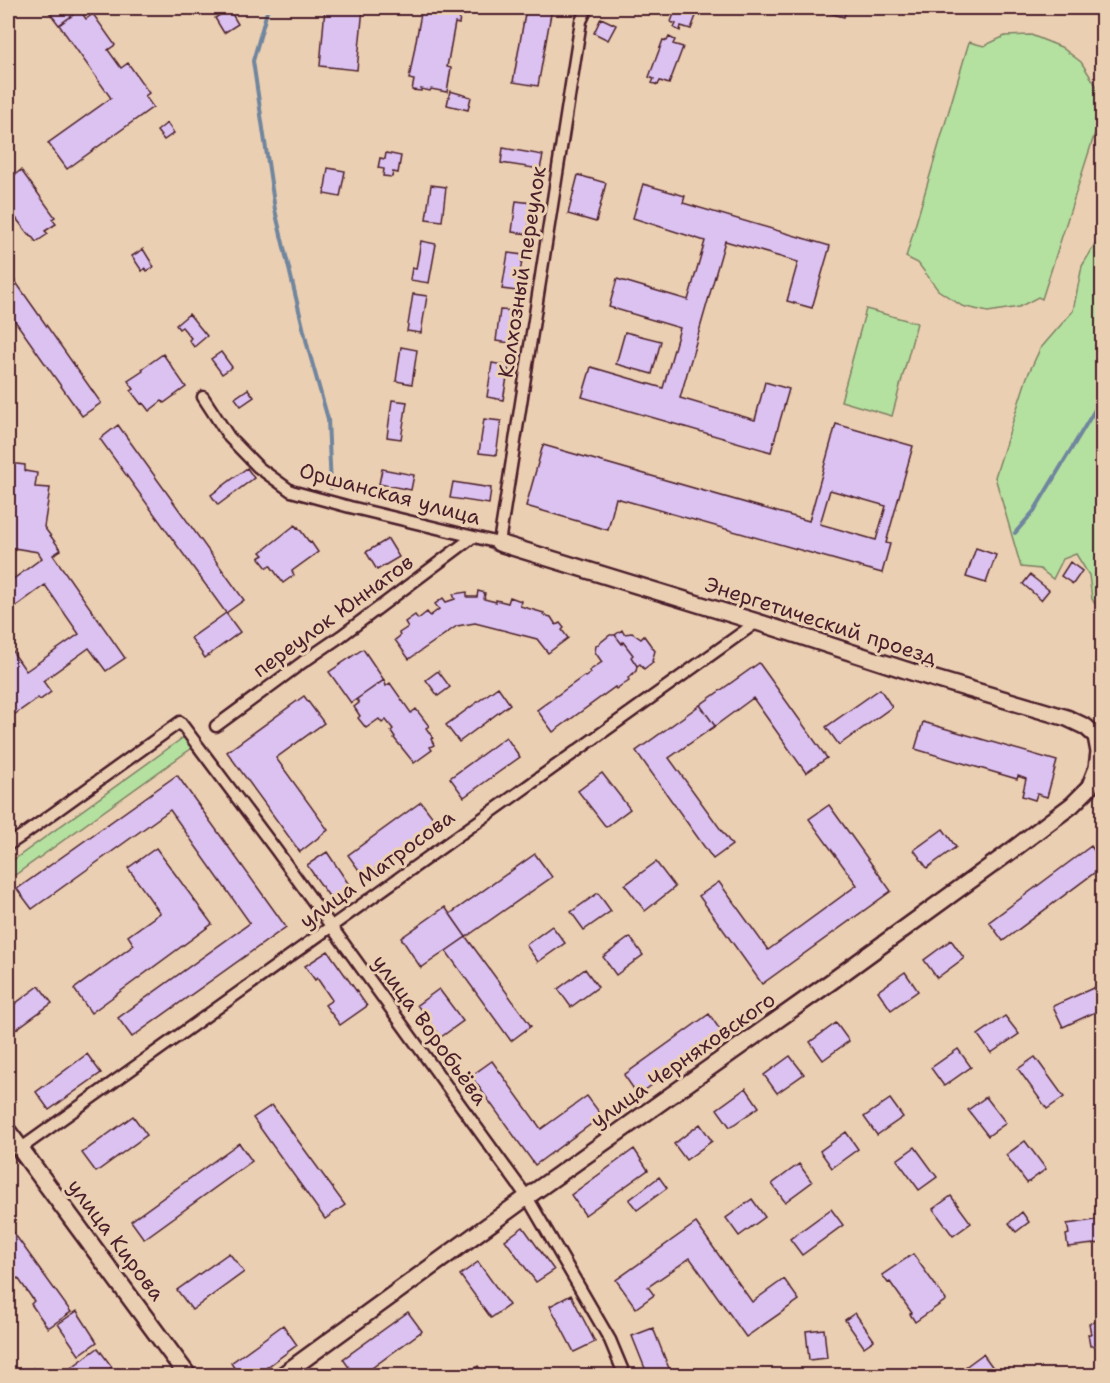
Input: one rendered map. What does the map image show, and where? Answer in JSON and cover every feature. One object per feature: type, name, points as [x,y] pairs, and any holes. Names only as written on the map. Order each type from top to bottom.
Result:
[{"type":"main road","name":"улица Кирова","points":[[8,1132],[188,1376]]},
{"type":"street","name":"Колхозный переулок","points":[[499,543],[581,21],[587,8]]},
{"type":"street","name":"Оршанская улица","points":[[203,397],[229,437],[258,466],[291,491],[499,543]]},
{"type":"street","name":"переулок Юннатов","points":[[216,726],[341,636],[472,537]]},
{"type":"street","name":"Энергетический проезд","points":[[499,543],[1067,718],[1086,727],[1096,736],[1099,752],[1097,768]]},
{"type":"street","name":"улица Матросова","points":[[20,1149],[757,622]]},
{"type":"street","name":"улица Воробьёва","points":[[8,845],[180,722],[276,850],[527,1197],[610,1340],[625,1376]]},
{"type":"street","name":"улица Черняховского","points":[[281,1376],[1007,854],[1072,805],[1089,788],[1097,768]]},
{"type":"green space","points":[[1031,35],[1061,47],[1081,62],[1099,90],[1101,114],[1042,299],[1038,297],[1019,307],[988,312],[962,306],[938,290],[918,263],[906,257],[969,42],[984,46],[1005,36]]},
{"type":"green space","points":[[1102,233],[1102,615],[1092,599],[1089,575],[1076,554],[1063,559],[1053,579],[1040,569],[1021,567],[995,477],[1027,377],[1040,349],[1073,311],[1082,266]]},
{"type":"green space","points":[[866,309],[917,323],[892,416],[841,401]]},
{"type":"green space","points":[[184,737],[192,748],[8,880],[8,864]]},
{"type":"building","points":[[46,8],[78,8],[80,10],[59,25]]},
{"type":"building","points":[[325,8],[363,8],[357,70],[320,66]]},
{"type":"building","points":[[422,8],[461,8],[459,24],[455,23],[447,67],[451,68],[447,92],[431,89],[430,91],[412,90],[414,80],[409,79]]},
{"type":"building","points":[[526,8],[552,8],[538,86],[513,82]]},
{"type":"building","points":[[676,8],[699,8],[691,29],[681,26],[680,31],[674,28],[676,24],[671,22]]},
{"type":"building","points":[[811,8],[847,8],[844,17]]},
{"type":"building","points":[[229,9],[238,24],[224,33],[215,18]]},
{"type":"building","points":[[80,10],[86,19],[93,14],[115,45],[108,50],[121,68],[128,63],[149,93],[145,96],[153,107],[67,169],[48,143],[111,98],[59,25]]},
{"type":"building","points":[[601,18],[616,25],[608,40],[594,33]]},
{"type":"building","points":[[669,37],[675,40],[673,44],[683,47],[669,84],[660,81],[658,85],[652,83],[654,79],[649,77],[663,40],[667,41]]},
{"type":"building","points":[[450,91],[471,97],[468,110],[447,105]]},
{"type":"building","points":[[167,123],[174,133],[164,140],[157,131]]},
{"type":"building","points":[[503,148],[543,155],[540,169],[501,163]]},
{"type":"building","points":[[386,153],[401,156],[398,173],[393,172],[392,177],[383,176],[384,169],[378,168],[380,158],[385,159]]},
{"type":"building","points":[[328,168],[345,171],[340,197],[324,194]]},
{"type":"building","points":[[21,170],[55,217],[52,219],[56,224],[45,231],[48,234],[36,242],[12,213],[8,217],[8,180]]},
{"type":"building","points":[[578,175],[606,183],[596,222],[568,214]]},
{"type":"building","points":[[643,184],[685,196],[683,203],[830,246],[812,308],[787,301],[798,262],[725,241],[680,398],[755,420],[765,382],[789,389],[771,452],[582,397],[591,367],[663,388],[680,328],[609,307],[617,279],[688,300],[705,241],[633,218]]},
{"type":"building","points":[[431,185],[446,187],[442,221],[426,219]]},
{"type":"building","points":[[516,201],[532,203],[528,234],[512,232]]},
{"type":"building","points":[[421,241],[436,244],[429,283],[410,280],[412,268],[416,269]]},
{"type":"building","points":[[143,249],[154,267],[147,271],[145,268],[142,271],[132,256]]},
{"type":"building","points":[[508,253],[523,255],[517,291],[502,289]]},
{"type":"building","points":[[8,271],[101,403],[82,416],[8,311]]},
{"type":"building","points":[[413,294],[427,296],[421,333],[407,331]]},
{"type":"building","points":[[500,310],[514,311],[511,343],[496,341]]},
{"type":"building","points":[[189,314],[207,336],[194,347],[189,340],[191,338],[182,327],[179,329],[176,325]]},
{"type":"building","points":[[625,332],[661,341],[652,374],[616,364]]},
{"type":"building","points":[[401,347],[417,350],[412,384],[396,381]]},
{"type":"building","points":[[221,352],[232,367],[222,374],[211,359]]},
{"type":"building","points":[[163,354],[186,387],[149,411],[131,391],[134,389],[128,381]]},
{"type":"building","points":[[492,363],[509,366],[503,400],[487,397]]},
{"type":"building","points":[[248,389],[254,397],[241,406],[235,398]]},
{"type":"building","points":[[392,400],[407,402],[401,439],[387,437]]},
{"type":"building","points":[[484,419],[501,421],[496,455],[479,453]]},
{"type":"building","points":[[836,424],[913,446],[886,543],[890,544],[882,573],[616,498],[608,530],[526,506],[543,445],[809,521]],"holes":[[[830,490],[886,506],[876,540],[820,524]]]},
{"type":"building","points":[[118,425],[244,600],[226,613],[100,439]]},
{"type":"building","points":[[8,463],[25,465],[25,471],[37,473],[35,487],[50,488],[44,527],[61,550],[53,555],[125,658],[106,671],[89,648],[43,681],[51,692],[40,700],[38,698],[8,719],[8,645],[26,671],[79,634],[45,585],[8,612],[8,583],[42,558],[38,552],[8,547],[8,524],[10,525],[13,503],[8,502]]},
{"type":"building","points":[[247,468],[254,478],[218,505],[211,495]]},
{"type":"building","points":[[382,469],[414,475],[411,490],[379,484]]},
{"type":"building","points":[[453,482],[491,488],[489,504],[450,498]]},
{"type":"building","points":[[295,525],[318,552],[292,571],[294,575],[283,583],[270,565],[267,568],[259,558],[264,555],[261,552]]},
{"type":"building","points":[[388,539],[399,557],[377,570],[366,552]]},
{"type":"building","points":[[976,548],[996,555],[986,583],[966,577]]},
{"type":"building","points":[[1070,562],[1082,571],[1073,584],[1061,576]]},
{"type":"building","points":[[1030,575],[1049,590],[1041,600],[1023,584]]},
{"type":"building","points":[[478,591],[485,593],[484,599],[508,603],[510,597],[521,601],[520,606],[544,613],[543,615],[551,617],[556,625],[560,623],[568,638],[548,653],[537,639],[475,623],[457,626],[409,659],[395,640],[400,636],[399,633],[408,627],[405,622],[415,615],[418,619],[427,612],[430,616],[439,609],[435,604],[443,598],[446,602],[455,599],[453,594],[467,592],[467,597],[477,597]]},
{"type":"building","points":[[226,613],[240,632],[205,658],[191,638]]},
{"type":"building","points":[[622,630],[624,634],[632,633],[641,639],[644,636],[655,651],[653,662],[644,669],[640,664],[637,666],[631,657],[633,655],[615,635]]},
{"type":"building","points":[[610,635],[615,635],[633,655],[631,657],[637,666],[636,671],[628,678],[629,680],[616,689],[615,687],[553,732],[537,710],[591,673],[589,671],[602,662],[595,652],[596,646]]},
{"type":"building","points":[[363,649],[384,680],[351,703],[329,672]]},
{"type":"building","points":[[759,663],[827,758],[806,773],[753,698],[715,726],[700,705]]},
{"type":"building","points":[[438,671],[450,687],[438,696],[426,680]]},
{"type":"building","points":[[384,680],[386,686],[390,683],[411,713],[416,709],[429,726],[426,728],[433,738],[431,739],[434,745],[430,747],[432,750],[414,763],[394,738],[391,731],[393,729],[386,720],[382,723],[379,719],[366,728],[358,718],[360,716],[354,707],[359,703],[357,699]]},
{"type":"building","points":[[498,687],[510,704],[459,742],[446,725]]},
{"type":"building","points":[[880,689],[892,707],[839,745],[826,727]]},
{"type":"building","points":[[304,696],[324,723],[276,758],[328,830],[300,852],[227,752]]},
{"type":"building","points":[[700,705],[715,726],[669,758],[732,845],[713,859],[636,751]]},
{"type":"building","points":[[923,722],[1057,761],[1047,797],[1037,794],[1035,800],[1022,796],[1026,779],[1018,776],[1017,779],[915,749]]},
{"type":"building","points":[[506,737],[520,757],[464,797],[450,778]]},
{"type":"building","points":[[602,773],[630,809],[606,827],[578,791]]},
{"type":"building","points":[[177,775],[286,927],[132,1037],[118,1018],[250,923],[170,810],[32,909],[17,889]]},
{"type":"building","points":[[421,802],[437,823],[364,877],[348,855]]},
{"type":"building","points":[[829,805],[891,891],[762,984],[699,896],[719,882],[768,950],[857,885],[809,819]]},
{"type":"building","points":[[943,829],[956,847],[927,868],[914,850]]},
{"type":"building","points":[[1091,846],[1102,862],[1102,867],[1003,941],[989,922]]},
{"type":"building","points":[[156,848],[212,924],[91,1013],[74,989],[134,945],[128,936],[160,913],[128,868]]},
{"type":"building","points":[[327,852],[354,892],[335,905],[307,865]]},
{"type":"building","points":[[535,854],[552,877],[466,937],[450,914]]},
{"type":"building","points":[[656,862],[675,887],[645,911],[625,885]]},
{"type":"building","points":[[598,893],[611,911],[584,930],[571,912]]},
{"type":"building","points":[[445,907],[466,937],[421,968],[401,938]]},
{"type":"building","points":[[552,926],[565,943],[538,962],[526,945]]},
{"type":"building","points":[[466,937],[531,1026],[511,1041],[446,951]]},
{"type":"building","points":[[630,937],[643,955],[616,975],[603,957]]},
{"type":"building","points":[[951,940],[964,958],[937,978],[924,960]]},
{"type":"building","points":[[328,951],[367,1006],[340,1025],[325,1005],[332,1000],[317,978],[315,980],[305,966]]},
{"type":"building","points":[[585,969],[598,987],[571,1007],[558,989]]},
{"type":"building","points":[[905,972],[918,991],[891,1010],[878,991]]},
{"type":"building","points":[[1102,984],[1102,1009],[1063,1027],[1053,1006]]},
{"type":"building","points":[[39,986],[52,1003],[8,1035],[8,1009]]},
{"type":"building","points":[[439,989],[463,1021],[441,1037],[417,1005]]},
{"type":"building","points":[[709,1014],[723,1034],[638,1095],[624,1075]]},
{"type":"building","points":[[1005,1016],[1019,1034],[991,1053],[978,1035]]},
{"type":"building","points":[[836,1023],[849,1041],[823,1060],[810,1042]]},
{"type":"building","points":[[958,1049],[971,1067],[944,1086],[931,1068]]},
{"type":"building","points":[[87,1054],[101,1073],[49,1110],[36,1092]]},
{"type":"building","points":[[790,1056],[804,1074],[777,1093],[764,1075]]},
{"type":"building","points":[[1035,1057],[1064,1097],[1047,1109],[1018,1069]]},
{"type":"building","points":[[492,1061],[541,1129],[587,1096],[602,1116],[535,1165],[471,1076]]},
{"type":"building","points":[[746,1088],[759,1107],[730,1127],[717,1109]]},
{"type":"building","points":[[986,1097],[1006,1123],[988,1136],[968,1110]]},
{"type":"building","points":[[890,1099],[903,1117],[877,1135],[864,1117]]},
{"type":"building","points":[[272,1105],[345,1205],[325,1219],[253,1118]]},
{"type":"building","points":[[133,1116],[147,1135],[96,1172],[82,1153]]},
{"type":"building","points":[[700,1124],[712,1141],[686,1160],[674,1144]]},
{"type":"building","points":[[846,1132],[858,1149],[832,1168],[820,1151]]},
{"type":"building","points":[[1025,1141],[1046,1169],[1027,1183],[1006,1155]]},
{"type":"building","points":[[239,1143],[252,1161],[144,1239],[131,1221]]},
{"type":"building","points":[[915,1147],[937,1177],[919,1190],[897,1160]]},
{"type":"building","points":[[634,1149],[648,1170],[585,1215],[571,1195]]},
{"type":"building","points":[[799,1164],[812,1182],[785,1202],[772,1184]]},
{"type":"building","points":[[659,1177],[667,1188],[637,1210],[629,1200]]},
{"type":"building","points":[[951,1196],[971,1223],[953,1236],[933,1209]]},
{"type":"building","points":[[752,1199],[765,1217],[739,1236],[726,1218]]},
{"type":"building","points":[[831,1209],[843,1225],[802,1255],[790,1239]]},
{"type":"building","points":[[1022,1212],[1029,1222],[1016,1232],[1009,1223]]},
{"type":"building","points":[[1102,1219],[1102,1243],[1068,1247],[1067,1224]]},
{"type":"building","points":[[696,1223],[752,1302],[784,1279],[799,1300],[746,1337],[690,1258],[648,1287],[654,1295],[636,1308],[616,1280]]},
{"type":"building","points":[[8,1225],[71,1312],[48,1328],[31,1304],[34,1301],[18,1278],[14,1280],[8,1271]]},
{"type":"building","points":[[523,1227],[554,1270],[536,1282],[505,1240]]},
{"type":"building","points":[[229,1253],[244,1272],[192,1310],[177,1290]]},
{"type":"building","points":[[913,1254],[946,1300],[915,1322],[910,1314],[912,1313],[890,1282],[888,1283],[882,1275]]},
{"type":"building","points":[[478,1262],[509,1305],[491,1318],[460,1275]]},
{"type":"building","points":[[571,1295],[595,1342],[574,1352],[550,1306]]},
{"type":"building","points":[[77,1311],[97,1342],[79,1355],[58,1324]]},
{"type":"building","points":[[408,1312],[422,1331],[361,1376],[355,1376],[343,1359]]},
{"type":"building","points":[[855,1313],[874,1340],[864,1347],[845,1320]]},
{"type":"building","points":[[1102,1321],[1102,1345],[1090,1346],[1089,1323]]},
{"type":"building","points":[[283,1325],[297,1345],[255,1376],[239,1376],[231,1363]]},
{"type":"building","points":[[653,1328],[672,1376],[648,1376],[632,1336]]},
{"type":"building","points":[[824,1329],[827,1358],[809,1360],[806,1331]]},
{"type":"building","points":[[98,1348],[112,1367],[100,1376],[60,1376]]},
{"type":"building","points":[[983,1354],[999,1376],[953,1376]]},
{"type":"building","points":[[478,1366],[485,1376],[465,1376]]},
{"type":"building","points":[[33,1368],[38,1376],[22,1376]]},
{"type":"waterway","points":[[268,8],[253,61],[275,210],[308,348],[328,419],[331,488]]},
{"type":"waterway","points":[[1015,533],[1034,511],[1102,398]]}]
